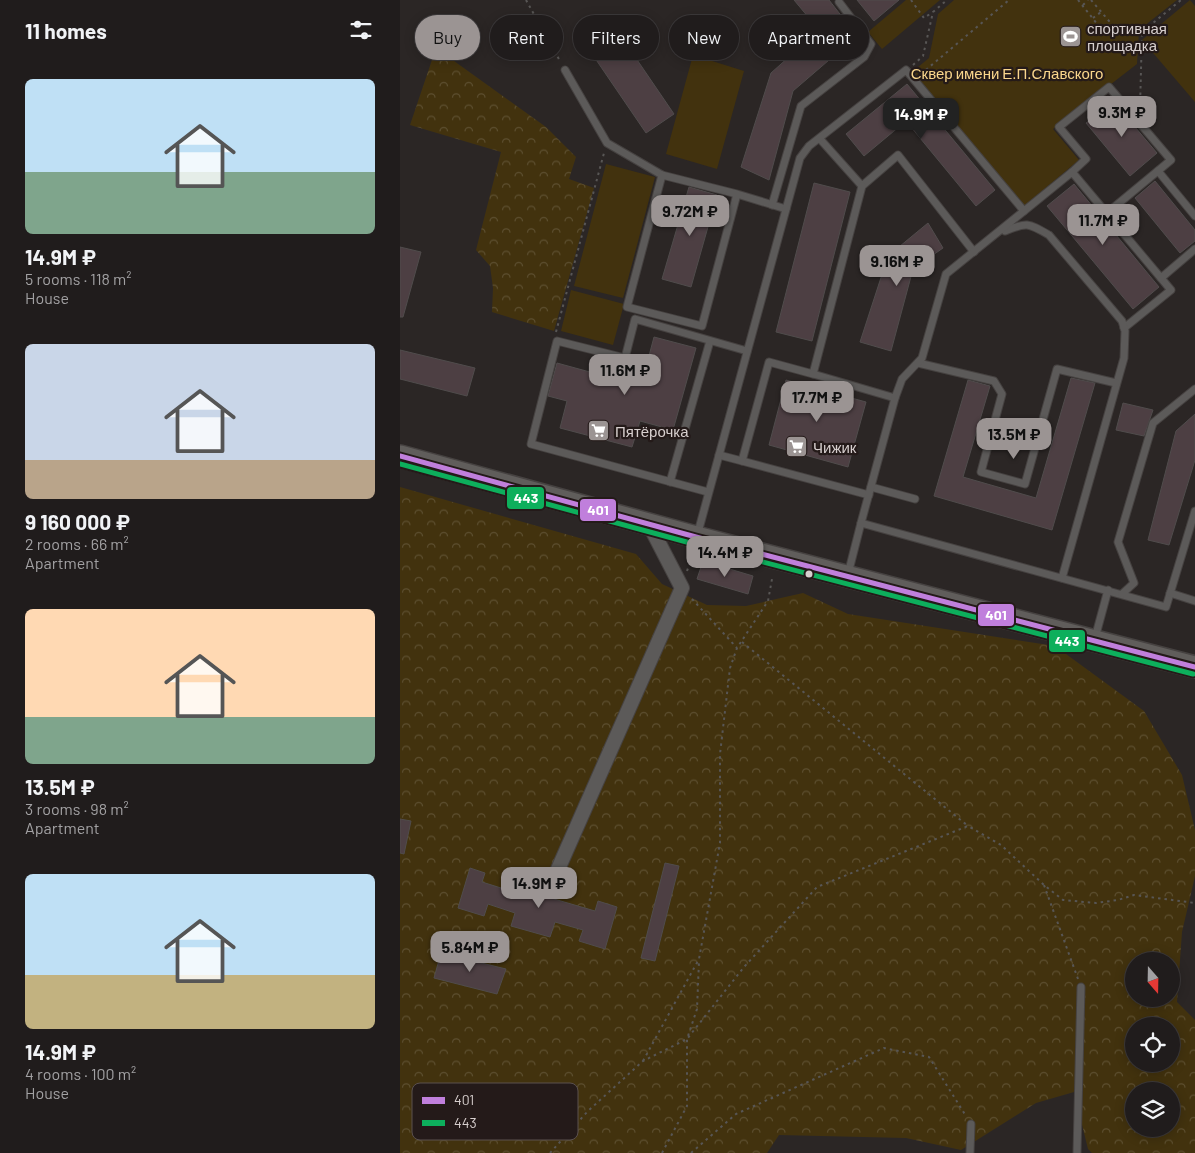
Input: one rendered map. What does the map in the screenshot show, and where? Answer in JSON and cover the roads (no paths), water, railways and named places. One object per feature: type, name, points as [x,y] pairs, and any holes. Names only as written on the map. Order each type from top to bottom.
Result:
[{"type":"main road","points":[[400,456],[649,524],[694,547],[848,577],[1195,667]]},
{"type":"street","points":[[556,876],[682,588],[649,524]]},
{"type":"lane","points":[[772,205],[801,106],[864,57],[871,44],[839,2]]},
{"type":"lane","points":[[565,70],[607,143],[662,174],[737,194],[786,210]]},
{"type":"lane","points":[[694,547],[800,158],[809,146],[906,70],[1024,211]]},
{"type":"lane","points":[[848,577],[895,398],[902,379],[922,358],[946,274],[996,235],[1086,159],[1059,127],[1109,87],[1171,160],[1107,213]]},
{"type":"lane","points":[[820,139],[862,186]]},
{"type":"lane","points":[[813,374],[862,186],[898,155],[974,252]]},
{"type":"lane","points":[[1158,171],[1195,216]]},
{"type":"lane","points":[[1072,172],[1171,290],[1124,328]]},
{"type":"lane","points":[[662,174],[627,307],[702,326],[737,194]]},
{"type":"lane","points":[[996,235],[1022,224],[1034,226],[1049,235],[1122,321],[1124,328],[1124,358],[1062,578]]},
{"type":"lane","points":[[1161,278],[1195,249]]},
{"type":"lane","points":[[708,492],[531,444],[557,341],[625,358],[635,320],[747,351]]},
{"type":"lane","points":[[670,482],[710,341]]},
{"type":"lane","points":[[742,461],[769,362],[895,398]]},
{"type":"lane","points":[[918,363],[994,381],[1002,394],[981,472],[1025,484],[1057,369],[1116,383]]},
{"type":"lane","points":[[1122,594],[1134,583],[1118,542],[1153,423],[1195,389]]},
{"type":"lane","points":[[719,455],[869,495]]},
{"type":"lane","points":[[871,487],[915,499]]},
{"type":"lane","points":[[861,523],[1166,607],[1195,510]]},
{"type":"lane","points":[[1094,641],[1108,590]]},
{"type":"lane","points":[[1170,593],[1195,601]]},
{"type":"lane","points":[[1077,1153],[1081,987]]},
{"type":"lane","points":[[970,1153],[971,1124]]},
{"type":"place","name":"спортивная площадка","points":[[1071,37]]},
{"type":"place","name":"Пятёрочка","points":[[599,431]]},
{"type":"place","name":"Чижик","points":[[797,447]]},
{"type":"park label","name":"Сквер имени Е.П.Славского","points":[[1007,73]]}]
